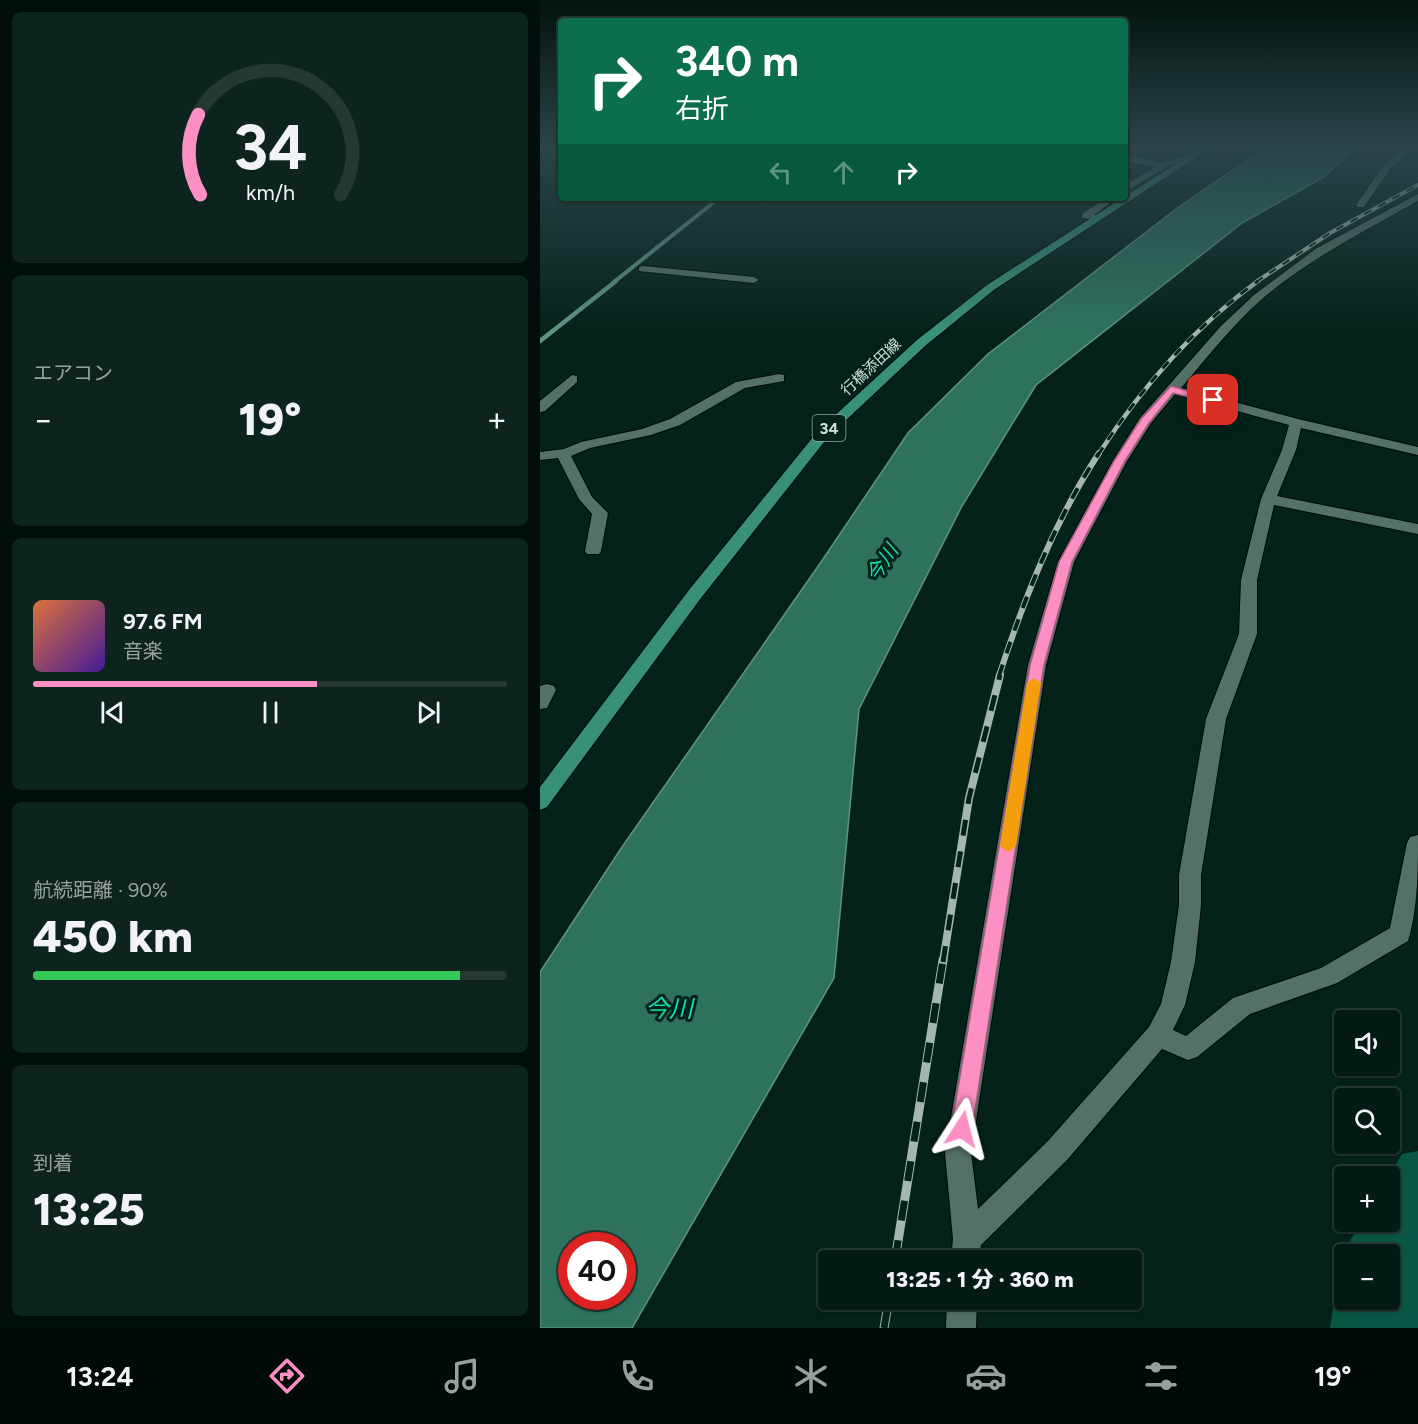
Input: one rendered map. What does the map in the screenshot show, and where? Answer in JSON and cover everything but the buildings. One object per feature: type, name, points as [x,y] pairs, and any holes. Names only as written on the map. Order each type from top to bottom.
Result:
[{"type":"main road","name":"行橋添田線","points":[[540,802],[695,594],[823,434],[921,343],[991,287],[1113,209]]},
{"type":"street","points":[[1096,209],[1085,216],[1097,219]]},
{"type":"street","points":[[966,1250],[958,1153],[1037,665],[1066,562],[1120,461],[1145,421],[1225,329],[1287,274],[1322,250],[1396,209]]},
{"type":"street","points":[[643,269],[754,280]]},
{"type":"street","points":[[540,456],[562,453],[675,422],[741,385],[779,378]]},
{"type":"street","points":[[540,408],[572,379]]},
{"type":"street","points":[[1171,389],[1296,423],[1418,451]]},
{"type":"street","points":[[966,1250],[1057,1151],[1158,1035],[1173,1005],[1184,962],[1190,904],[1190,874],[1216,719],[1248,634],[1249,580],[1268,499],[1289,450],[1296,423]]},
{"type":"street","points":[[562,453],[586,499],[600,513],[593,551]]},
{"type":"street","points":[[1268,499],[1418,529]]},
{"type":"street","points":[[1158,1035],[1188,1049],[1242,1006],[1329,976],[1400,934],[1407,911],[1418,843]]},
{"type":"street","points":[[961,1328],[962,1310]]},
{"type":"shaded area","points":[[1418,1151],[1418,1328],[1330,1328],[1334,1302],[1334,1310],[1400,1310],[1400,1244],[1348,1244],[1355,1232],[1400,1232],[1400,1166],[1395,1166],[1402,1154]]},
{"type":"water","name":"今川","points":[[1176,209],[1267,209],[1242,223],[1036,385],[962,506],[859,709],[834,978],[632,1328],[540,1328],[540,972],[622,847],[819,565],[908,433],[988,354]]},
{"type":"waterway","points":[[614,282],[705,209]]},
{"type":"waterway","points":[[540,341],[616,281]]},
{"type":"railway","points":[[1256,282],[1330,233],[1374,209]]},
{"type":"railway","points":[[1098,455],[1132,406],[1170,360],[1234,299],[1258,281]]},
{"type":"railway","points":[[999,676],[1019,618],[1054,534],[1099,453]]},
{"type":"railway","points":[[943,962],[969,798],[1000,675]]},
{"type":"railway","points":[[897,1250],[943,960]]},
{"type":"railway","points":[[884,1328],[887,1310]]},
{"type":"slow traffic","points":[[1008,846],[1034,683]]},
{"type":"route","points":[[962,1129],[1037,665],[1066,562],[1120,461],[1145,421],[1171,389],[1213,400]]}]
